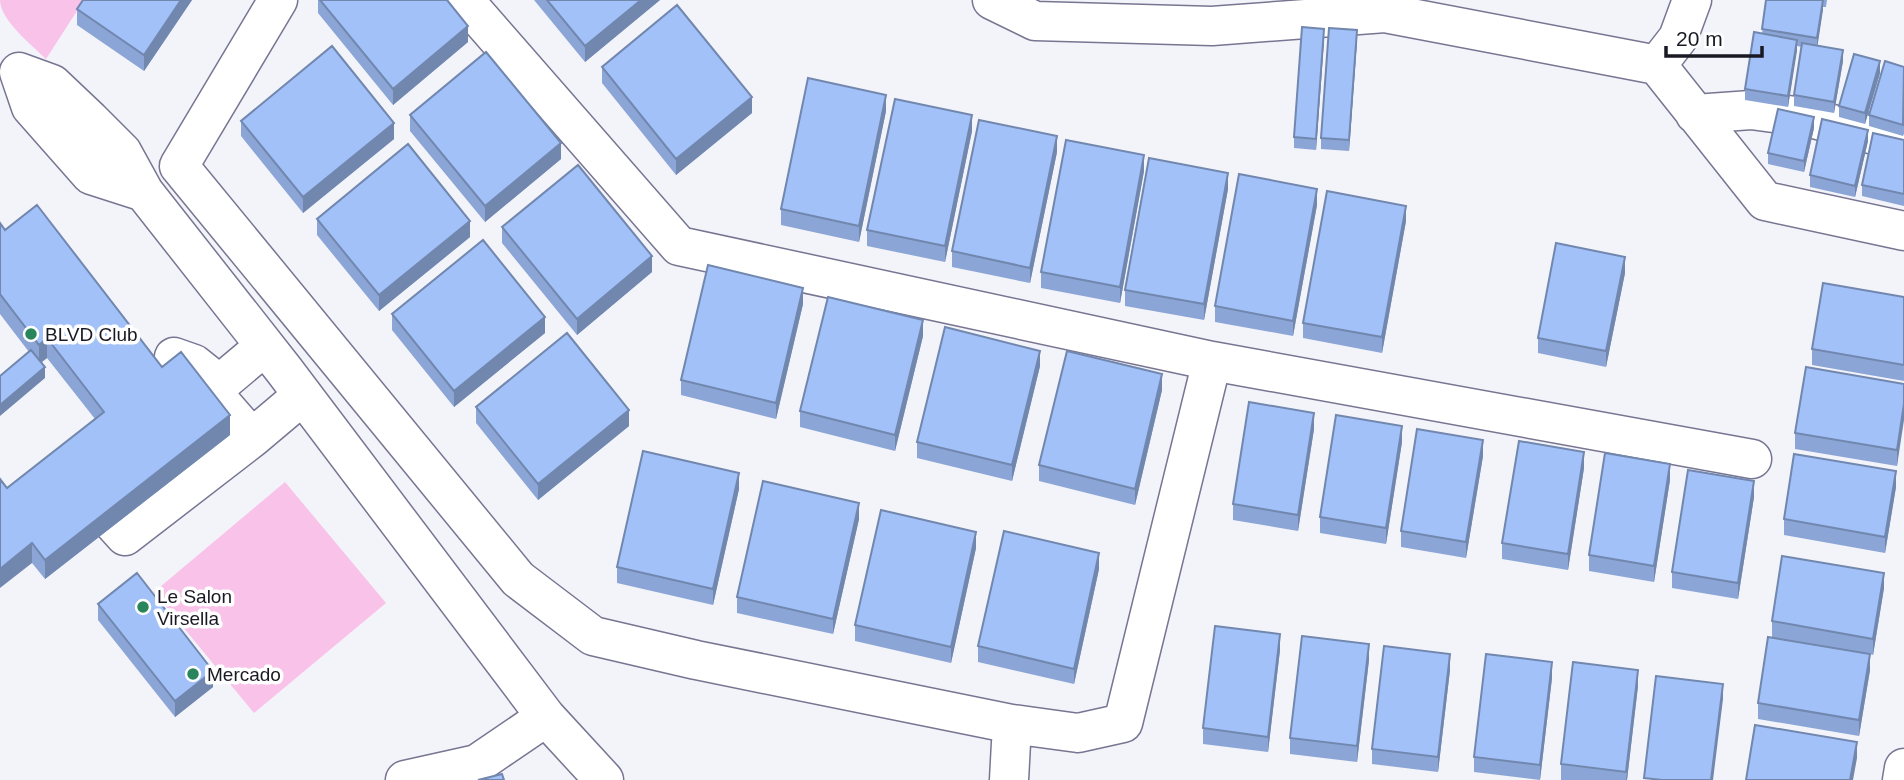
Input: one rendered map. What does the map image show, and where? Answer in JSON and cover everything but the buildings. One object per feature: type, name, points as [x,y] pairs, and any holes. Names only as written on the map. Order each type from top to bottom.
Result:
[{"type":"street","points":[[278,0],[179,166],[518,579],[593,636],[696,660],[1012,724],[1078,733],[1123,723],[1212,361]]},
{"type":"street","points":[[464,0],[679,246],[1212,361],[1752,459]]},
{"type":"street","points":[[992,0],[1035,20],[1212,26],[1280,10],[1386,7],[1459,13],[1657,65],[1765,201],[1904,231]]},
{"type":"street","points":[[1657,65],[1678,38],[1692,0]]},
{"type":"street","points":[[10,61],[31,107],[91,175],[144,192],[265,346],[545,717],[604,780]]},
{"type":"street","points":[[1695,114],[1751,110],[1810,118],[1904,143]]},
{"type":"street","points":[[265,346],[88,495],[119,548],[303,396]]},
{"type":"street","points":[[174,357],[194,364],[252,438]]},
{"type":"street","points":[[405,780],[477,764],[545,717]]},
{"type":"street","points":[[1009,780],[1012,724]]},
{"type":"street","points":[[1902,780],[1904,768]]},
{"type":"shaded area","points":[[0,0],[84,0],[46,59],[11,24],[1,8]]},
{"type":"shaded area","points":[[285,482],[386,603],[254,713],[154,592]]},
{"type":"place","name":"BLVD Club","points":[[31,334]]},
{"type":"place","name":"Le Salon Virsella","points":[[143,607]]},
{"type":"place","name":"Mercado","points":[[193,674]]}]
